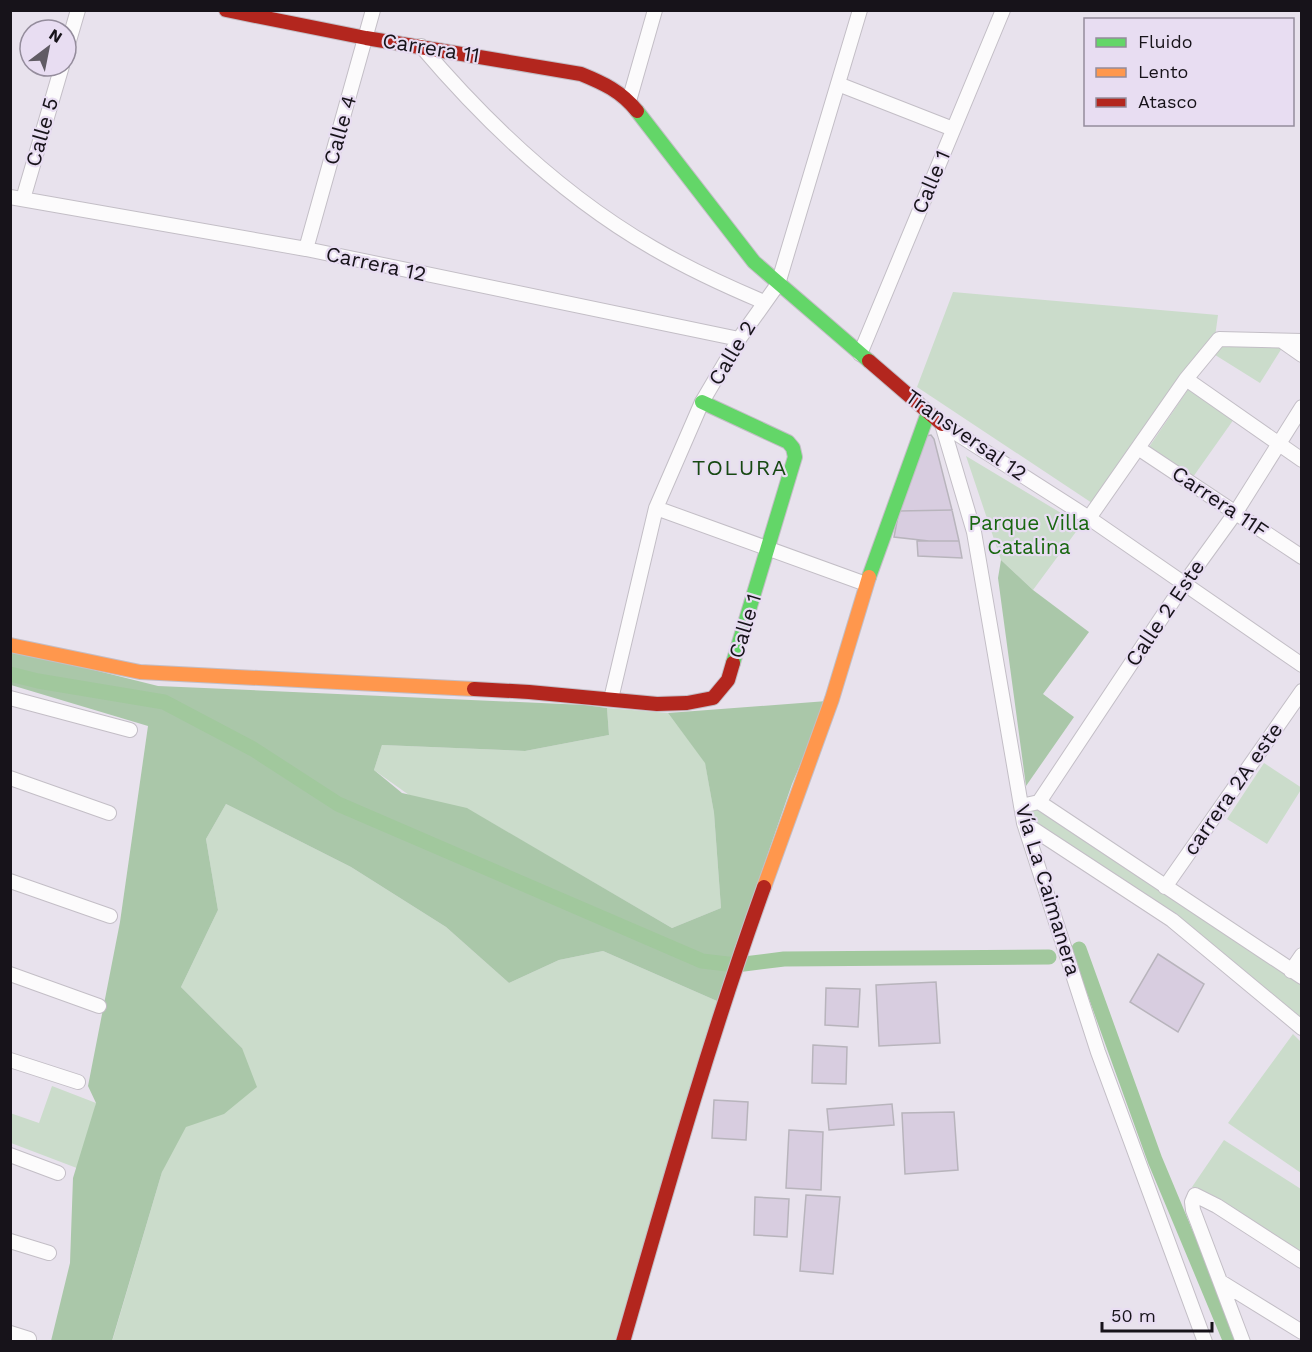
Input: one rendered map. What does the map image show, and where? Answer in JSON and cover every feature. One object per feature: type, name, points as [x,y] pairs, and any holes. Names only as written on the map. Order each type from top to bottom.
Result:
[{"type":"street","name":"Carrera 11","points":[[226,10],[366,38],[581,74],[609,85],[629,101]]},
{"type":"street","name":"Calle 4","points":[[306,249],[373,10]]},
{"type":"street","points":[[629,101],[655,10]]},
{"type":"street","name":"Calle 2","points":[[611,699],[656,508],[702,402],[739,339],[778,284],[860,10]]},
{"type":"street","name":"Calle 1","points":[[860,354],[1003,10]]},
{"type":"street","points":[[421,46],[461,93],[504,137],[551,178],[592,209],[653,248],[707,277],[764,302]]},
{"type":"street","name":"Calle 5","points":[[17,198],[58,78]]},
{"type":"street","points":[[838,84],[953,129]]},
{"type":"street","name":"Transversal 12","points":[[629,101],[754,262],[928,413],[1089,518],[1302,665]]},
{"type":"street","name":"Carrera 12","points":[[17,198],[306,249],[739,339]]},
{"type":"street","points":[[1089,518],[1186,379],[1221,339],[1302,341]]},
{"type":"street","points":[[1282,340],[1302,355]]},
{"type":"street","points":[[1186,379],[1302,460]]},
{"type":"street","name":"Calle 1","points":[[611,699],[657,704],[687,703],[713,698],[728,680],[795,457],[793,448],[788,442],[702,402]]},
{"type":"street","name":"Calle 2 Este","points":[[1039,802],[1184,584],[1236,513],[1302,407]]},
{"type":"street","points":[[623,1341],[685,1128],[736,965],[832,699],[866,584],[928,413]]},
{"type":"street","name":"Vía La Caimanera","points":[[942,424],[974,532],[1024,823],[1098,1052],[1205,1341]]},
{"type":"street","name":"Carrera 11F","points":[[1138,448],[1302,557]]},
{"type":"street","points":[[656,508],[866,584]]},
{"type":"street","points":[[10,645],[140,672],[529,692],[611,699]]},
{"type":"street","name":"carrera 2A este","points":[[1165,887],[1302,691]]},
{"type":"street","points":[[11,698],[130,730]]},
{"type":"street","points":[[10,778],[109,813]]},
{"type":"street","points":[[1021,806],[1039,802],[1296,974],[1302,955]]},
{"type":"street","points":[[1024,823],[1172,920],[1302,1028]]},
{"type":"street","points":[[10,881],[110,916]]},
{"type":"street","points":[[10,974],[99,1006]]},
{"type":"street","points":[[10,1060],[78,1082]]},
{"type":"street","points":[[10,1155],[58,1173]]},
{"type":"street","points":[[1243,1341],[1193,1210],[1192,1202],[1195,1195],[1217,1206],[1302,1261]]},
{"type":"street","points":[[10,1241],[49,1253]]},
{"type":"street","points":[[1221,1282],[1302,1332]]},
{"type":"street","points":[[10,1333],[29,1339]]},
{"type":"green space","points":[[953,292],[1218,315],[1215,337],[1092,503],[917,387]]},
{"type":"green space","points":[[1219,344],[1282,348],[1260,383],[1212,353]]},
{"type":"green space","points":[[1189,388],[1234,419],[1193,477],[1149,447]]},
{"type":"green space","name":"Parque Villa Catalina","points":[[966,456],[1081,525],[1033,590],[1001,560]]},
{"type":"green space","points":[[1001,560],[1033,590],[1089,632],[1043,694],[1074,717],[1026,786],[998,578]]},
{"type":"green space","points":[[10,649],[158,686],[585,705],[607,708],[609,735],[525,751],[382,745],[374,770],[402,793],[467,808],[672,928],[721,908],[714,813],[705,763],[668,713],[827,701],[792,784],[717,1001],[603,951],[559,960],[509,983],[446,927],[351,867],[226,804],[206,839],[218,910],[181,987],[242,1048],[257,1087],[224,1114],[186,1127],[162,1172],[112,1341],[51,1341],[70,1263],[73,1178],[96,1103],[88,1086],[120,922],[148,726],[11,685]]},
{"type":"green space","points":[[607,708],[668,713],[705,762],[714,813],[721,908],[672,928],[473,812],[409,795],[374,770],[382,745],[525,751],[609,735]]},
{"type":"green space","points":[[1264,763],[1302,788],[1267,844],[1227,819]]},
{"type":"green space","points":[[226,804],[351,867],[446,927],[509,983],[559,960],[603,951],[717,1001],[615,1341],[112,1342],[162,1172],[185,1109],[242,1048],[181,987],[218,910],[206,839]]},
{"type":"green space","points":[[1038,807],[1301,981],[1301,1025],[1253,981],[1027,821],[1025,813]]},
{"type":"green space","points":[[1293,1034],[1301,1042],[1301,1173],[1228,1123]]},
{"type":"green space","points":[[52,1086],[96,1103],[82,1170],[11,1143],[10,1113],[39,1123]]},
{"type":"green space","points":[[1224,1140],[1301,1189],[1301,1254],[1192,1187]]},
{"type":"building","points":[[931,435],[934,439],[952,510],[899,511],[926,436]]},
{"type":"building","points":[[952,510],[959,541],[929,541],[894,537],[899,511]]},
{"type":"building","points":[[917,541],[959,541],[962,558],[918,556]]},
{"type":"building","points":[[1158,954],[1204,984],[1178,1032],[1130,1002]]},
{"type":"building","points":[[936,982],[940,1043],[879,1046],[876,985]]},
{"type":"building","points":[[826,988],[860,989],[858,1027],[825,1025]]},
{"type":"building","points":[[813,1045],[847,1047],[846,1084],[812,1083]]},
{"type":"building","points":[[714,1100],[748,1102],[746,1140],[712,1138]]},
{"type":"building","points":[[892,1104],[894,1125],[829,1130],[827,1109]]},
{"type":"building","points":[[954,1112],[958,1170],[905,1174],[902,1113]]},
{"type":"building","points":[[789,1130],[823,1132],[821,1190],[786,1188]]},
{"type":"building","points":[[806,1195],[840,1197],[833,1274],[800,1271]]},
{"type":"building","points":[[755,1197],[789,1199],[787,1237],[754,1235]]},
{"type":"waterway","points":[[10,674],[38,681],[164,702],[253,749],[338,804],[702,961],[736,965],[784,959],[1049,957]]},
{"type":"waterway","points":[[1079,949],[1155,1160],[1231,1342]]},
{"type":"traffic: fast","points":[[637,111],[754,262],[869,361]]},
{"type":"traffic: fast","points":[[702,402],[788,442],[793,448],[795,457],[733,663]]},
{"type":"traffic: fast","points":[[869,577],[928,413]]},
{"type":"traffic: slow","points":[[764,887],[832,699],[869,577]]},
{"type":"traffic: slow","points":[[10,645],[140,672],[474,689]]},
{"type":"traffic: jam","points":[[226,10],[366,38],[581,74],[611,88],[637,111]]},
{"type":"traffic: jam","points":[[869,361],[942,424]]},
{"type":"traffic: jam","points":[[474,689],[657,704],[687,703],[713,698],[728,680],[733,663]]},
{"type":"traffic: jam","points":[[623,1342],[707,1057],[764,887]]},
{"type":"district","name":"TOLURA","points":[[740,467]]}]
